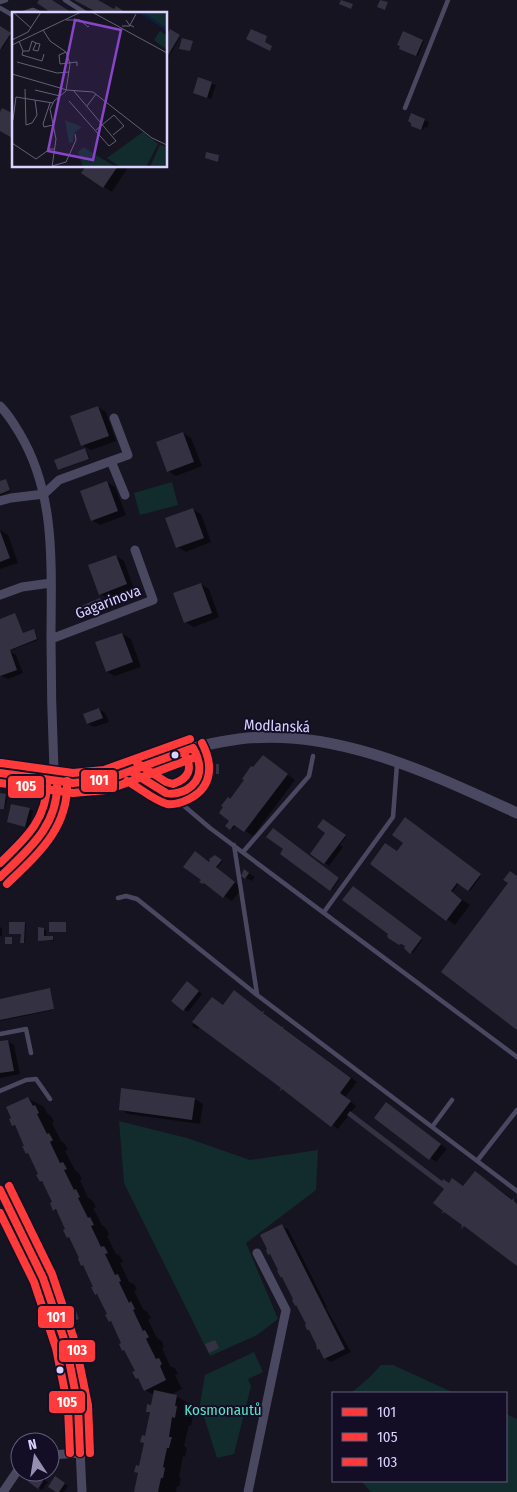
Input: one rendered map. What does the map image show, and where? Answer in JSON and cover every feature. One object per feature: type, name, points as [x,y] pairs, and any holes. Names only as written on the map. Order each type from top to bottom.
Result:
[{"type":"street","name":"Gagarinova","points":[[0,406],[8,414],[36,464],[44,494],[50,540],[54,760],[58,798],[47,825],[32,846],[5,868],[0,877]]},
{"type":"street","points":[[0,501],[44,494],[59,480],[128,455],[114,418]]},
{"type":"street","points":[[111,461],[125,495]]},
{"type":"street","name":"Gagarinova","points":[[51,639],[153,600],[135,550]]},
{"type":"street","points":[[0,595],[22,587],[51,584]]},
{"type":"street","name":"Modlanská","points":[[0,773],[57,781],[88,782],[106,780],[193,748],[238,739],[276,738],[321,742],[398,761],[517,813]]},
{"type":"street","points":[[1,1193],[43,1278],[66,1345],[78,1406],[82,1492]]},
{"type":"street","points":[[248,1492],[286,1310],[257,1253]]},
{"type":"street","points":[[60,1454],[80,1453]]},
{"type":"lane","points":[[0,2],[6,0]]},
{"type":"lane","points":[[65,0],[83,12]]},
{"type":"lane","points":[[406,108],[448,0]]},
{"type":"lane","points":[[0,8],[12,15]]},
{"type":"lane","points":[[170,794],[180,793],[197,782],[200,774],[200,764],[193,748]]},
{"type":"lane","points":[[243,852],[308,776],[313,756]]},
{"type":"lane","points":[[324,912],[393,817],[395,777],[398,761]]},
{"type":"lane","points":[[132,772],[170,794],[243,852],[517,1057]]},
{"type":"lane","points":[[234,845],[257,995]]},
{"type":"lane","points":[[118,898],[126,896],[137,899],[257,995],[517,1191]]},
{"type":"lane","points":[[0,1034],[26,1029],[32,1054]]},
{"type":"lane","points":[[0,1091],[26,1080],[36,1079],[50,1100]]},
{"type":"lane","points":[[432,1127],[452,1100]]},
{"type":"lane","points":[[477,1161],[517,1110]]},
{"type":"green space","points":[[172,482],[178,505],[140,515],[134,493]]},
{"type":"green space","points":[[119,1121],[187,1138],[250,1160],[318,1150],[316,1190],[246,1243],[278,1319],[257,1335],[210,1356],[124,1183]]},
{"type":"green space","name":"Kosmonautů","points":[[254,1352],[263,1372],[248,1379],[251,1386],[234,1454],[217,1458],[200,1404],[205,1375]]},
{"type":"green space","points":[[381,1365],[393,1365],[452,1392],[352,1392]]},
{"type":"green space","points":[[507,1414],[517,1419],[517,1492],[371,1492],[362,1482],[507,1482]]},
{"type":"building","points":[[39,0],[52,0],[71,12],[50,12],[37,3]]},
{"type":"building","points":[[74,0],[98,0],[114,9],[116,6],[125,12],[96,12]]},
{"type":"building","points":[[341,0],[353,4],[351,9],[339,4]]},
{"type":"building","points":[[380,0],[388,2],[385,10],[377,7]]},
{"type":"building","points":[[0,26],[11,33],[0,50]]},
{"type":"building","points":[[170,29],[180,35],[168,56],[168,32]]},
{"type":"building","points":[[251,29],[267,36],[265,42],[272,46],[270,51],[246,39]]},
{"type":"building","points":[[403,31],[423,40],[416,56],[399,49],[400,46],[397,45]]},
{"type":"building","points":[[182,38],[193,41],[190,51],[179,49]]},
{"type":"building","points":[[198,77],[212,82],[207,98],[193,93]]},
{"type":"building","points":[[2,108],[12,113],[12,138],[0,131],[0,112]]},
{"type":"building","points":[[411,113],[425,119],[421,130],[411,126],[411,123],[408,121]]},
{"type":"building","points":[[206,152],[219,155],[218,162],[205,158]]},
{"type":"building","points":[[85,168],[117,168],[103,188],[81,173]]},
{"type":"building","points":[[98,406],[109,436],[81,446],[70,416]]},
{"type":"building","points":[[183,432],[194,462],[167,472],[156,442]]},
{"type":"building","points":[[85,448],[89,459],[58,470],[54,460]]},
{"type":"building","points":[[6,479],[10,490],[0,494],[0,481]]},
{"type":"building","points":[[107,481],[118,511],[91,521],[80,491]]},
{"type":"building","points":[[193,508],[204,538],[176,548],[165,518]]},
{"type":"building","points":[[0,531],[10,558],[0,562]]},
{"type":"building","points":[[116,555],[127,584],[99,595],[88,565]]},
{"type":"building","points":[[201,583],[212,613],[184,623],[173,593]]},
{"type":"building","points":[[100,598],[104,609],[78,619],[74,609]]},
{"type":"building","points":[[15,613],[23,633],[34,629],[37,639],[10,650],[17,670],[0,676],[0,619]]},
{"type":"building","points":[[122,633],[133,662],[106,672],[95,642]]},
{"type":"building","points":[[99,708],[103,718],[87,724],[83,714]]},
{"type":"building","points":[[263,755],[288,774],[244,832],[234,825],[230,830],[225,826],[229,821],[219,813],[223,807],[221,806],[228,797],[230,799],[244,780],[242,779],[251,766],[253,767]]},
{"type":"building","points":[[175,762],[176,765],[168,767],[167,765]]},
{"type":"building","points":[[216,764],[219,764],[219,774],[216,774]]},
{"type":"building","points":[[0,793],[6,794],[4,809],[0,809]]},
{"type":"building","points":[[11,804],[30,808],[25,827],[7,822]]},
{"type":"building","points":[[405,817],[481,874],[468,891],[457,883],[451,891],[462,900],[446,921],[370,864],[385,843],[397,851],[403,843],[392,835]]},
{"type":"building","points":[[323,819],[346,835],[324,864],[310,854],[325,833],[317,827]]},
{"type":"building","points":[[273,828],[339,878],[330,891],[280,854],[283,849],[266,837]]},
{"type":"building","points":[[195,851],[209,862],[209,859],[215,855],[222,860],[216,867],[235,882],[223,898],[204,883],[199,882],[201,880],[183,867]]},
{"type":"building","points":[[244,869],[249,873],[245,879],[241,876]]},
{"type":"building","points":[[510,871],[517,876],[517,1030],[441,972],[508,883],[503,880]]},
{"type":"building","points":[[353,886],[422,938],[410,954],[404,948],[405,946],[399,945],[388,938],[388,934],[342,900]]},
{"type":"building","points":[[9,922],[25,922],[24,943],[20,943],[21,934],[9,934]]},
{"type":"building","points":[[49,922],[66,922],[66,932],[49,932]]},
{"type":"building","points":[[38,927],[44,928],[44,936],[53,936],[53,940],[38,941]]},
{"type":"building","points":[[5,937],[12,937],[12,944],[5,944]]},
{"type":"building","points":[[187,981],[199,991],[183,1011],[171,1001]]},
{"type":"building","points":[[50,988],[54,1009],[0,1020],[0,999]]},
{"type":"building","points":[[234,990],[262,1012],[265,1010],[263,1013],[282,1027],[284,1026],[283,1028],[351,1078],[340,1093],[351,1101],[331,1127],[282,1089],[279,1092],[281,1088],[192,1022],[212,997],[223,1005]]},
{"type":"building","points":[[8,1040],[14,1071],[0,1073],[0,1041]]},
{"type":"building","points":[[121,1088],[195,1098],[192,1120],[119,1110]]},
{"type":"building","points":[[28,1097],[33,1106],[35,1105],[39,1113],[37,1114],[47,1134],[49,1133],[53,1140],[50,1142],[60,1163],[63,1162],[67,1169],[64,1170],[74,1190],[76,1189],[80,1197],[78,1198],[88,1218],[90,1217],[94,1225],[91,1226],[101,1247],[104,1246],[108,1253],[105,1254],[115,1275],[118,1274],[121,1281],[119,1282],[129,1303],[131,1301],[135,1309],[133,1310],[143,1331],[145,1330],[149,1337],[146,1339],[156,1359],[159,1358],[162,1364],[160,1366],[166,1380],[144,1391],[138,1378],[136,1379],[132,1372],[135,1371],[124,1350],[122,1351],[119,1344],[121,1343],[111,1321],[109,1322],[97,1294],[95,1295],[91,1287],[93,1287],[83,1265],[81,1266],[69,1237],[67,1238],[63,1230],[65,1229],[56,1209],[53,1211],[50,1203],[52,1202],[42,1181],[40,1182],[36,1175],[38,1174],[28,1153],[26,1154],[22,1146],[24,1146],[15,1125],[12,1126],[9,1119],[11,1118],[6,1107]]},
{"type":"building","points":[[386,1102],[441,1144],[429,1160],[374,1118]]},
{"type":"building","points":[[350,1111],[442,1181],[443,1179],[449,1183],[452,1178],[463,1186],[475,1171],[512,1200],[514,1198],[517,1204],[517,1266],[464,1226],[461,1229],[462,1225],[444,1212],[441,1214],[443,1211],[433,1203],[444,1189],[347,1115]]},
{"type":"building","points":[[282,1224],[345,1349],[324,1359],[319,1349],[317,1350],[316,1344],[309,1330],[307,1330],[306,1324],[295,1306],[282,1277],[277,1271],[270,1254],[268,1255],[260,1235]]},
{"type":"building","points":[[75,1308],[79,1319],[76,1320],[72,1309]]},
{"type":"building","points":[[215,1340],[219,1348],[209,1353],[205,1344]]},
{"type":"building","points":[[154,1390],[177,1395],[175,1418],[172,1417],[169,1437],[172,1437],[169,1448],[167,1448],[163,1478],[161,1478],[158,1492],[134,1492],[138,1473],[134,1472],[136,1465],[139,1466],[144,1443],[140,1442],[142,1435],[145,1436],[150,1412],[146,1412],[147,1404],[151,1405]]},
{"type":"building","points":[[60,1480],[65,1483],[59,1492],[48,1487],[51,1482],[60,1482]]},
{"type":"building","points":[[29,1482],[42,1482],[38,1489]]},
{"type":"transit line","name":"103","points":[[1,763],[73,773],[104,770],[190,739]]},
{"type":"transit line","name":"105","points":[[127,781],[167,804],[179,803],[189,799],[203,788],[209,774],[208,759],[202,743]]},
{"type":"transit line","name":"101","points":[[132,772],[166,793],[174,794],[186,790],[192,786],[198,777],[198,760],[193,748]]},
{"type":"transit line","name":"101","points":[[0,773],[73,783],[106,780],[193,748]]},
{"type":"transit line","name":"103","points":[[137,763],[166,782],[173,784],[183,779],[188,772],[187,758],[184,753]]},
{"type":"transit line","name":"105","points":[[0,783],[73,793],[107,790],[196,757]]},
{"type":"transit line","name":"103","points":[[0,863],[26,837],[39,817],[44,806],[47,781]]},
{"type":"transit line","name":"101","points":[[0,877],[40,835],[53,811],[57,781]]},
{"type":"transit line","name":"105","points":[[7,884],[40,851],[57,826],[63,813],[67,781]]},
{"type":"transit line","name":"103","points":[[9,1186],[52,1274],[75,1342],[88,1405],[90,1453]]},
{"type":"transit line","name":"101","points":[[0,1190],[43,1278],[66,1345],[78,1406],[80,1453]]},
{"type":"transit line","name":"105","points":[[0,1213],[34,1282],[56,1348],[68,1407],[70,1453]]}]
